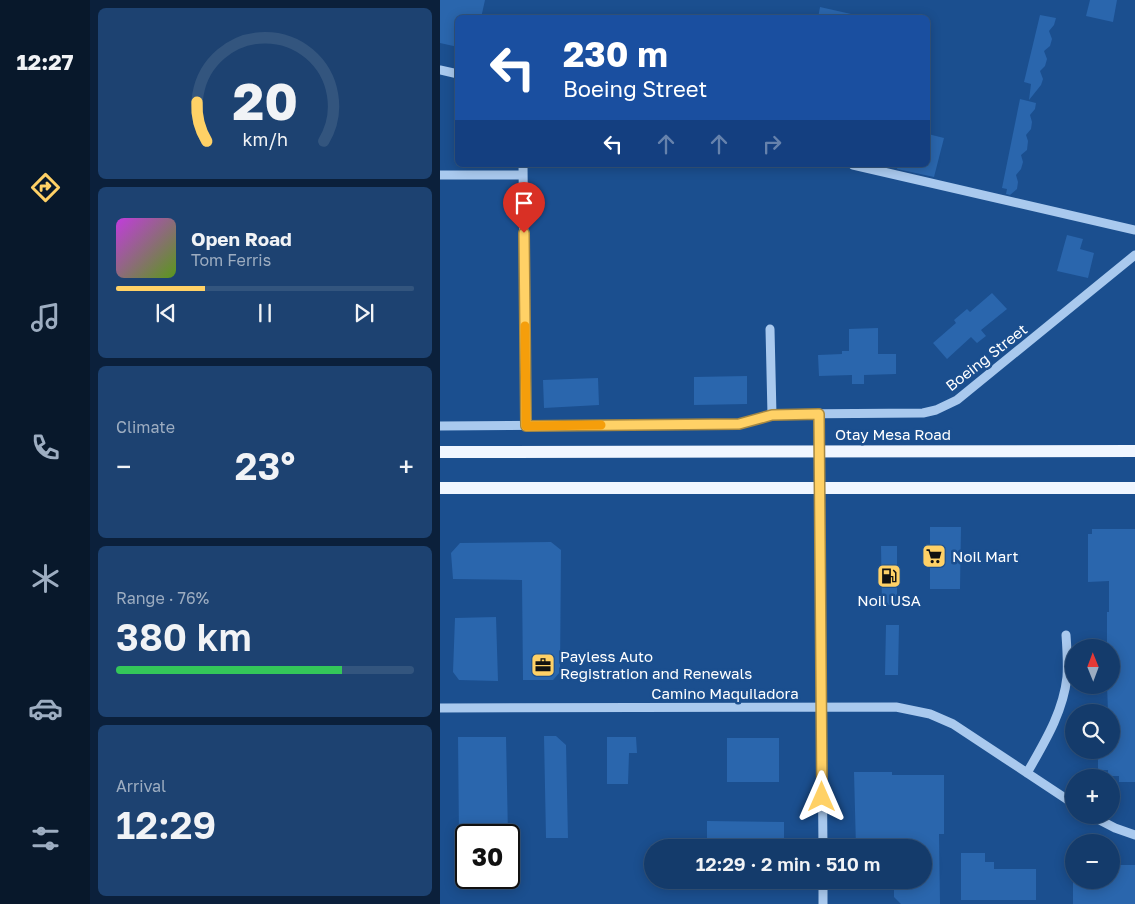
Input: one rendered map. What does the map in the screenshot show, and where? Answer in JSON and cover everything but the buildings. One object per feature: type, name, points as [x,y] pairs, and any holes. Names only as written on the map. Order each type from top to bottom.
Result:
[{"type":"main road","name":"Otay Mesa Road","points":[[440,452],[1135,451]]},
{"type":"main road","points":[[440,488],[1135,488]]},
{"type":"street","points":[[440,70],[455,73]]},
{"type":"street","points":[[862,167],[1135,230]]},
{"type":"street","points":[[440,175],[523,170],[526,426]]},
{"type":"street","name":"Boeing Street","points":[[440,426],[739,424],[772,415],[909,414],[936,410],[956,400],[1135,255]]},
{"type":"street","points":[[770,328],[772,415]]},
{"type":"street","points":[[819,414],[823,839]]},
{"type":"street","points":[[1027,773],[1051,731],[1059,712],[1066,678],[1066,634]]},
{"type":"street","name":"Camino Maquiladora","points":[[440,708],[896,707],[930,714],[952,724],[1065,798]]},
{"type":"street","points":[[1107,824],[1135,835]]},
{"type":"street","points":[[823,889],[823,904]]},
{"type":"slow traffic","points":[[525,326],[526,426],[601,425]]},
{"type":"place","name":"Noil Mart","points":[[934,556]]},
{"type":"place","name":"Noil USA","points":[[889,576]]},
{"type":"place","name":"Payless Auto Registration and Renewals","points":[[543,665]]},
{"type":"route","points":[[524,233],[526,426],[739,424],[772,415],[819,414],[822,797]]}]
